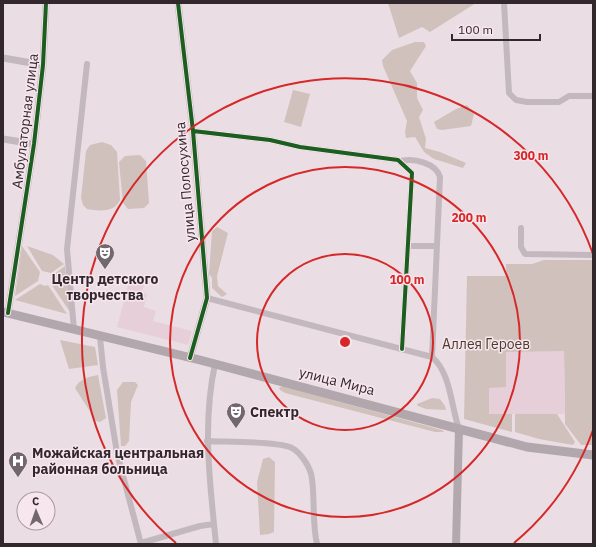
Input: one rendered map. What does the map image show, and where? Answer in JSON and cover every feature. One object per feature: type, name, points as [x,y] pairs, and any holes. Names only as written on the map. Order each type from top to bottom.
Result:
[{"type":"main road","name":"улица Мира","points":[[5,313],[215,364],[534,448],[593,455]]},
{"type":"main road","points":[[456,544],[459,429]]},
{"type":"street","name":"Амбулаторная улица","points":[[5,313],[34,144],[43,65],[46,3]]},
{"type":"street","name":"улица Полосухина","points":[[178,3],[192,131],[207,298],[190,358]]},
{"type":"street","points":[[504,3],[509,93],[516,100],[527,102],[559,102],[569,96],[593,96]]},
{"type":"street","points":[[3,58],[43,65]]},
{"type":"street","points":[[74,330],[66,248],[87,64]]},
{"type":"street","points":[[192,131],[270,140],[401,161],[419,161],[433,166],[438,171],[440,177],[432,357]]},
{"type":"street","points":[[3,140],[34,144]]},
{"type":"street","points":[[401,161],[412,173],[402,349]]},
{"type":"street","points":[[521,228],[521,247],[525,254],[593,255]]},
{"type":"street","points":[[408,246],[436,246]]},
{"type":"street","points":[[207,298],[432,357],[438,363],[446,381],[459,429]]},
{"type":"street","points":[[100,337],[103,367],[122,480],[141,544],[194,527],[214,524]]},
{"type":"street","points":[[215,364],[208,399],[207,441],[216,544]]},
{"type":"street","points":[[207,441],[271,444],[290,447],[297,452],[305,461],[312,478],[314,532],[317,544]]},
{"type":"green space","points":[[388,3],[476,3],[430,32],[422,27],[399,38]]},
{"type":"green space","points":[[415,42],[424,42],[426,46],[410,71],[417,83],[417,98],[423,110],[419,117],[426,139],[425,148],[440,152],[466,163],[463,168],[434,159],[424,152],[415,137],[406,138],[405,132],[407,121],[383,66],[382,60],[392,50]]},
{"type":"green space","points":[[293,90],[310,94],[301,127],[284,122]]},
{"type":"green space","points":[[467,105],[474,114],[471,126],[442,130],[437,129],[434,122],[456,109]]},
{"type":"green space","points":[[102,142],[111,145],[117,152],[120,200],[118,204],[110,209],[87,209],[83,205],[81,198],[86,151],[90,145]]},
{"type":"green space","points":[[140,155],[146,161],[149,203],[144,208],[128,209],[123,203],[119,162],[125,156]]},
{"type":"green space","points":[[217,227],[228,233],[217,276],[218,286],[227,294],[222,297],[212,288],[212,278],[209,274],[212,231]]},
{"type":"green space","points":[[22,246],[40,272],[38,281],[15,296]]},
{"type":"green space","points":[[27,246],[53,255],[64,264],[51,273],[42,271]]},
{"type":"green space","name":"Аллея Героев","points":[[544,260],[593,260],[593,445],[581,445],[565,424],[564,352],[506,388],[489,414],[512,414],[512,432],[464,419],[467,276],[506,276],[506,264],[532,264]]},
{"type":"green space","points":[[65,266],[70,312],[51,284],[53,275]]},
{"type":"green space","points":[[40,284],[45,286],[48,285],[67,314],[15,300]]},
{"type":"green space","points":[[60,340],[95,347],[98,365],[69,369]]},
{"type":"green space","points":[[98,375],[106,418],[100,422],[96,421],[75,388],[82,380]]},
{"type":"green space","points":[[123,382],[135,382],[138,385],[131,402],[129,441],[125,446],[121,446],[117,390]]},
{"type":"green space","points":[[282,386],[442,430],[444,432],[435,432],[285,393],[279,388]]},
{"type":"green space","points":[[432,398],[440,399],[446,410],[426,409],[418,406],[417,404]]},
{"type":"green space","points":[[515,414],[557,414],[575,442],[573,445],[539,439],[515,432]]},
{"type":"green space","points":[[269,457],[275,462],[274,532],[260,535],[257,482],[263,459]]},
{"type":"shaded area","points":[[130,278],[145,281],[142,292],[147,294],[144,307],[156,311],[153,321],[192,331],[188,345],[117,327]]},
{"type":"shaded area","points":[[564,351],[565,414],[489,414],[489,388],[506,387],[506,352]]},
{"type":"cycle path","points":[[8,313],[34,144],[43,65],[46,3]]},
{"type":"cycle path","points":[[178,3],[193,131],[207,298],[190,358]]},
{"type":"cycle path","points":[[193,131],[270,140],[300,147],[398,160],[412,173],[402,349]]},
{"type":"place","name":"Центр детского творчества","points":[[105,270]]},
{"type":"place","name":"Спектр","points":[[236,429]]},
{"type":"place","name":"Можайская центральная районная больница","points":[[18,478]]}]
